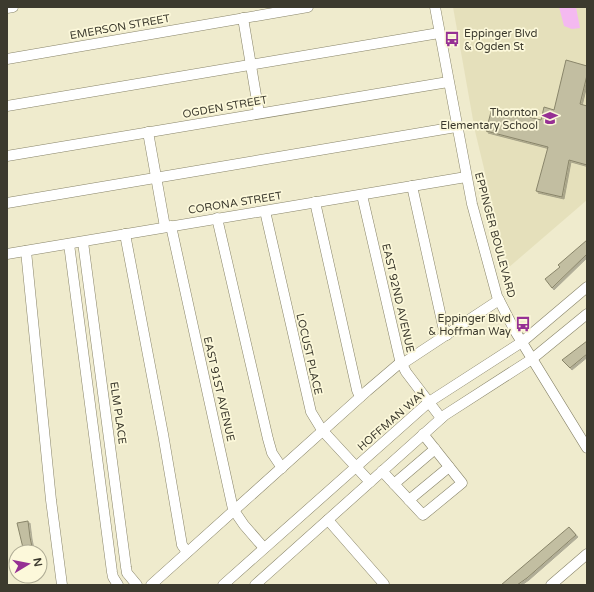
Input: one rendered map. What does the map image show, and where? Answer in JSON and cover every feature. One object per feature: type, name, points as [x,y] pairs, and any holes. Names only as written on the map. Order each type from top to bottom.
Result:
[{"type":"street","points":[[7,8],[13,7]]},
{"type":"street","name":"EMERSON STREET","points":[[7,59],[287,9],[308,7]]},
{"type":"street","name":"EPPINGER BOULEVARD","points":[[435,7],[466,177],[499,300],[522,342],[586,443]]},
{"type":"street","points":[[243,18],[259,113]]},
{"type":"street","points":[[7,106],[439,33]]},
{"type":"street","name":"OGDEN STREET","points":[[7,156],[448,82]]},
{"type":"street","points":[[7,203],[456,128]]},
{"type":"street","name":"EAST 91ST AVENUE","points":[[148,132],[156,178],[234,512],[264,548]]},
{"type":"street","name":"CORONA STREET","points":[[7,254],[466,177]]},
{"type":"street","points":[[412,186],[443,326],[447,335]]},
{"type":"street","name":"EAST 92ND AVENUE","points":[[362,195],[401,363],[441,418]]},
{"type":"street","points":[[315,202],[357,390],[360,397]]},
{"type":"street","name":"LOCUST PLACE","points":[[265,211],[309,407],[315,421],[323,432],[370,482]]},
{"type":"street","points":[[217,218],[268,439],[272,453],[282,468]]},
{"type":"street","points":[[124,234],[163,434],[182,544],[187,552]]},
{"type":"street","name":"ELM PLACE","points":[[82,242],[126,567],[127,573],[137,585]]},
{"type":"street","points":[[69,244],[112,572],[118,585]]},
{"type":"street","points":[[26,251],[51,500],[62,585]]},
{"type":"street","name":"HOFFMAN WAY","points":[[223,585],[429,402],[522,342],[587,287]]},
{"type":"street","points":[[151,585],[323,432],[360,397],[401,363],[447,335],[499,300]]},
{"type":"street","points":[[255,585],[441,418],[532,358],[587,314]]},
{"type":"street","points":[[382,471],[423,514],[462,483],[422,434]]},
{"type":"street","points":[[394,484],[435,450]]},
{"type":"street","points":[[409,500],[449,467]]},
{"type":"street","points":[[328,520],[384,584]]},
{"type":"street","points":[[551,585],[587,554]]},
{"type":"shaded area","points":[[453,7],[587,7],[587,200],[508,268],[475,131]]},
{"type":"shaded area","points":[[559,7],[576,7],[580,28],[572,29],[564,26]]},
{"type":"building","name":"Thornton Elementary School","points":[[566,60],[587,66],[587,75],[580,104],[587,106],[587,165],[569,160],[562,197],[536,191],[548,147],[486,131],[492,108],[541,120],[544,107],[554,110]]},
{"type":"building","points":[[587,240],[587,254],[552,288],[545,279],[560,267],[558,265]]},
{"type":"building","points":[[587,341],[587,354],[570,368],[562,360]]},
{"type":"building","points":[[28,521],[31,544],[22,544],[17,523]]},
{"type":"building","points":[[569,527],[576,535],[527,578],[517,585],[501,585]]},
{"type":"place","name":"Eppinger Blvd & Ogden St","points":[[452,39]]},
{"type":"place","name":"Thornton Elementary School","points":[[550,118]]},
{"type":"place","name":"Eppinger Blvd & Hoffman Way","points":[[523,324]]}]
